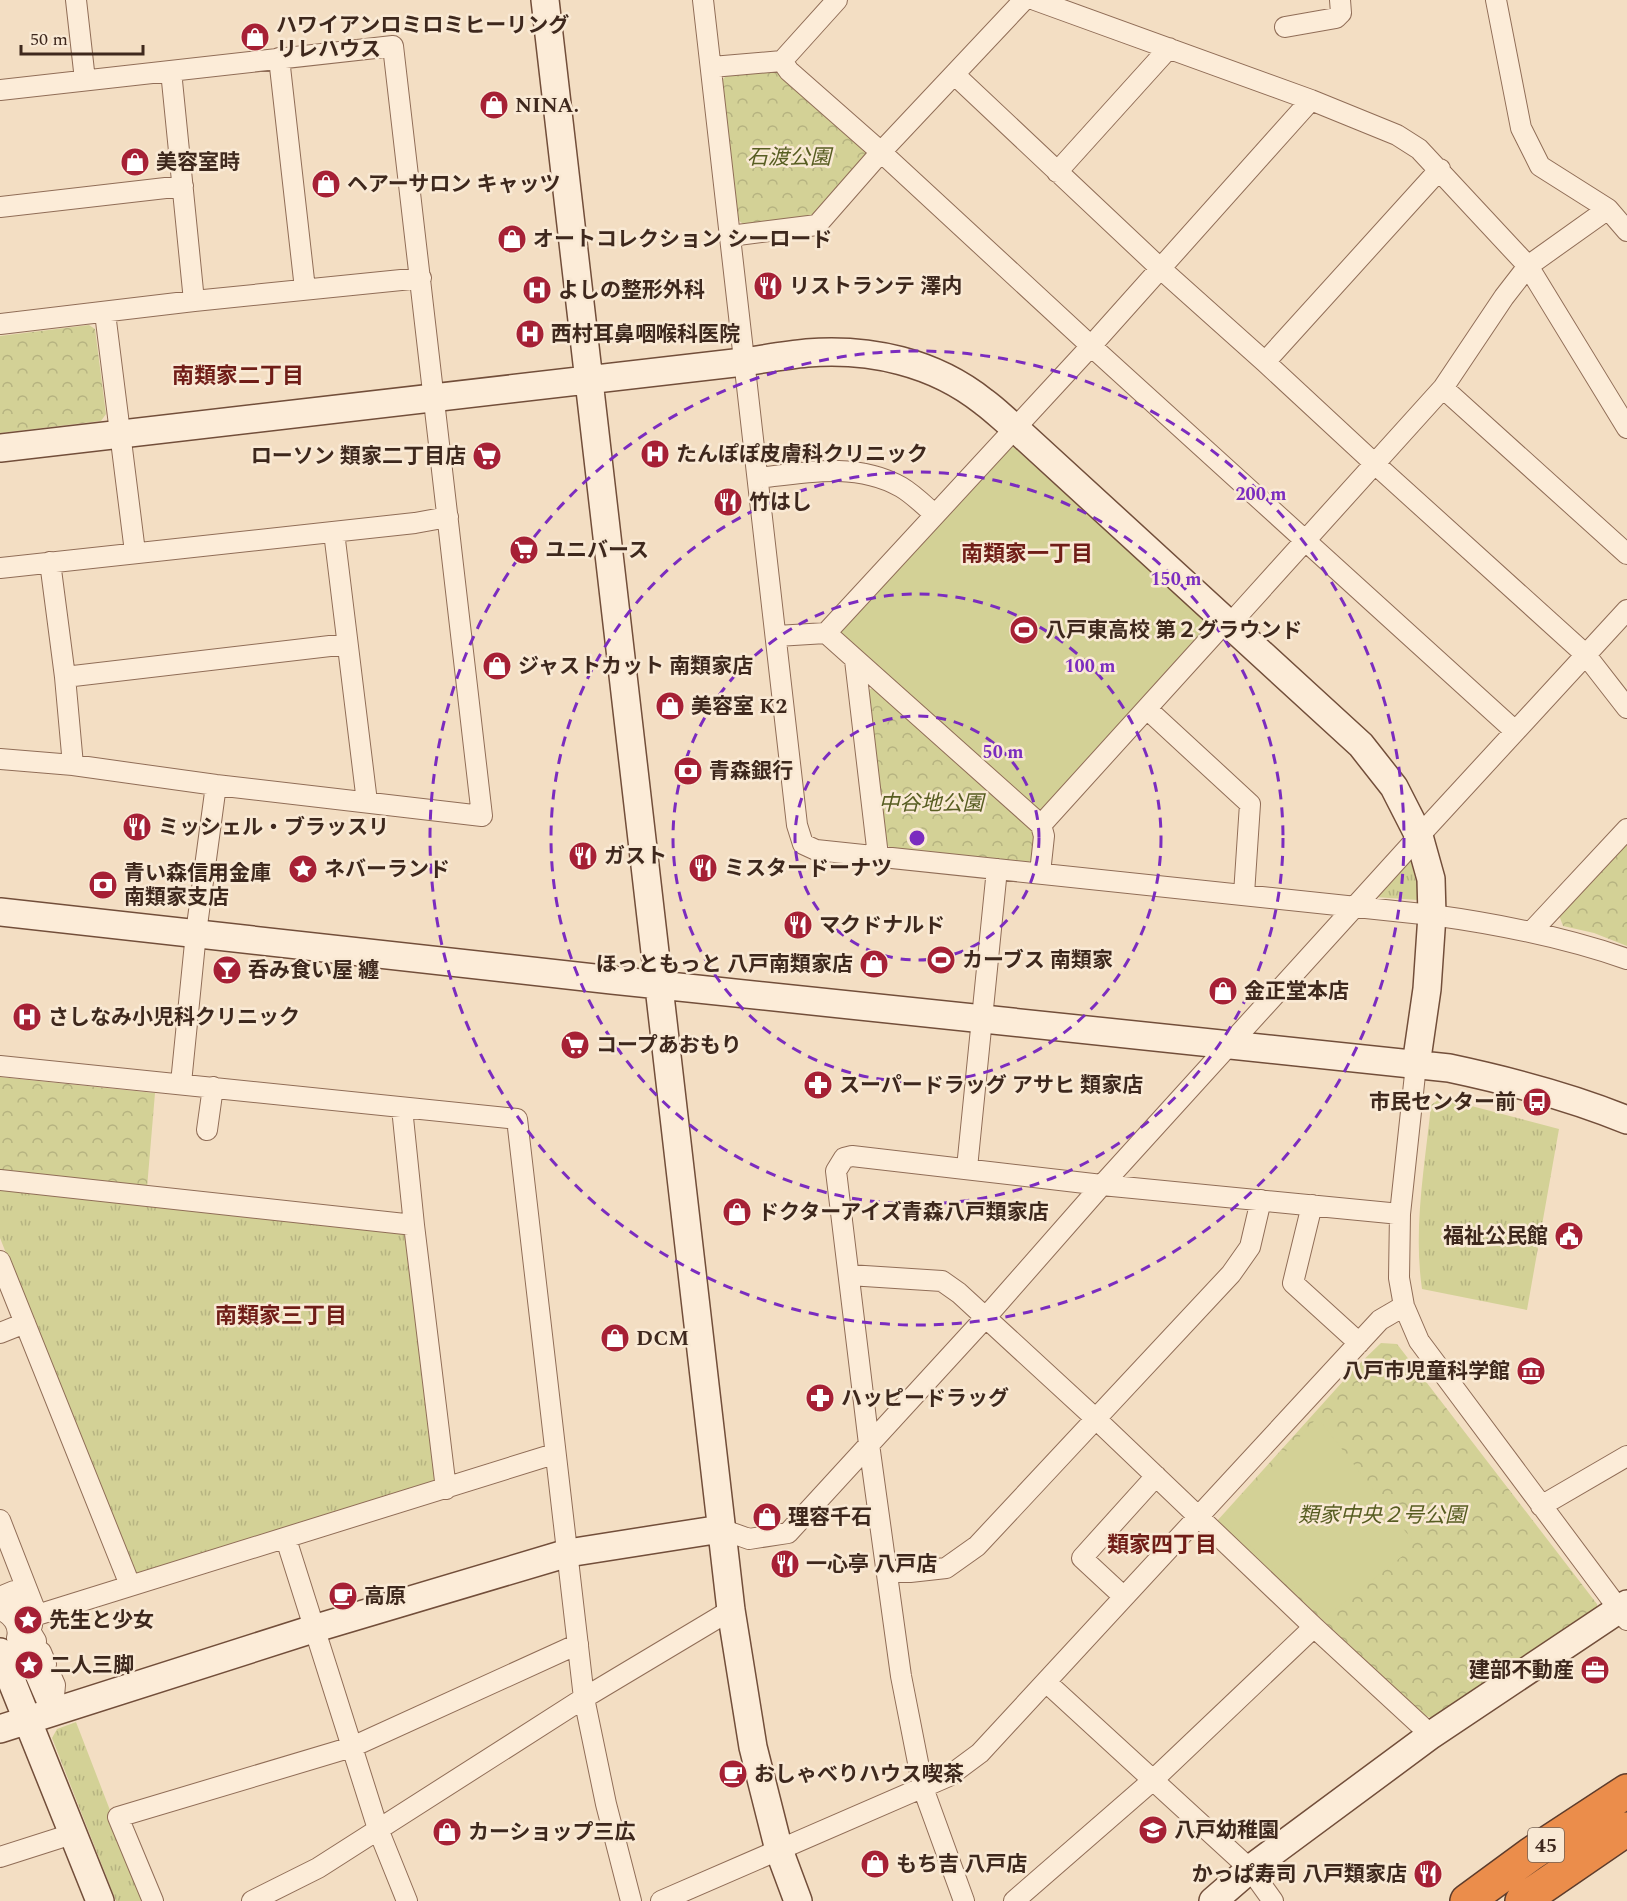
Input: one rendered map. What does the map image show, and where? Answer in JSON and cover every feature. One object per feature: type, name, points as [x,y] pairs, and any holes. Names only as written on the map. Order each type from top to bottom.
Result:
[{"type":"highway","name":"45","points":[[1467,1901],[1531,1854],[1627,1791]]},
{"type":"highway","name":"45","points":[[1522,1901],[1627,1829]]},
{"type":"street","points":[[76,0],[85,80]]},
{"type":"street","points":[[545,0],[731,1610],[753,1747],[779,1850],[798,1901]]},
{"type":"street","points":[[703,0],[797,825],[803,844],[816,850],[1244,894],[1484,922],[1584,944],[1627,959]]},
{"type":"street","points":[[712,67],[782,61],[837,0]]},
{"type":"street","points":[[730,236],[817,225],[881,152],[1024,0]]},
{"type":"street","points":[[1035,0],[1311,100],[1397,135],[1419,149],[1528,266],[1627,428]]},
{"type":"street","points":[[1285,27],[1336,18],[1341,14],[1340,0]]},
{"type":"street","points":[[1496,0],[1521,128],[1540,165],[1559,180],[1608,209],[1627,231]]},
{"type":"street","points":[[0,90],[393,46],[482,816],[216,785],[73,765],[0,759]]},
{"type":"street","points":[[1057,172],[1169,48]]},
{"type":"street","points":[[279,58],[305,289]]},
{"type":"street","points":[[782,61],[789,71],[881,152],[1515,731]]},
{"type":"street","points":[[171,71],[194,301]]},
{"type":"street","points":[[955,75],[1161,268],[1585,654],[1627,708]]},
{"type":"street","points":[[777,636],[826,633],[934,513],[1016,429],[1311,100]]},
{"type":"street","points":[[1265,362],[1440,169]]},
{"type":"street","points":[[0,207],[183,186]]},
{"type":"street","points":[[1041,825],[1443,388],[1504,297],[1528,266],[1608,209]]},
{"type":"street","points":[[0,324],[421,278]]},
{"type":"street","points":[[105,313],[135,552]]},
{"type":"street","points":[[0,448],[807,353],[877,354],[924,368],[951,380],[983,401],[1361,745],[1394,787],[1419,836],[1431,879],[1432,915],[1426,989],[1400,1214],[1399,1278],[1404,1306],[1419,1341],[1541,1506],[1624,1611],[1431,1735],[1250,1869],[1212,1901]]},
{"type":"street","points":[[1443,388],[1627,554]]},
{"type":"street","points":[[759,478],[815,471],[846,470],[872,475],[902,488],[934,513]]},
{"type":"street","points":[[0,568],[448,518]]},
{"type":"street","points":[[334,532],[367,802]]},
{"type":"street","points":[[50,562],[73,765]]},
{"type":"street","points":[[0,1729],[314,1629],[568,1554],[721,1529],[749,1539],[788,1533],[986,1317],[1102,1185],[1355,906],[1627,610]]},
{"type":"street","points":[[826,633],[1041,825],[1044,836],[1040,873]]},
{"type":"street","points":[[64,677],[347,644]]},
{"type":"street","points":[[855,660],[878,856]]},
{"type":"street","points":[[1147,709],[1250,804],[1244,894]]},
{"type":"street","points":[[181,1083],[196,933],[216,785]]},
{"type":"street","points":[[1531,932],[1627,829]]},
{"type":"street","points":[[968,1168],[997,869]]},
{"type":"street","points":[[0,912],[659,985],[1449,1068],[1512,1081],[1582,1102],[1627,1120]]},
{"type":"street","points":[[0,1066],[517,1119],[584,1698],[606,1804],[631,1901]]},
{"type":"street","points":[[207,1130],[213,1087]]},
{"type":"street","points":[[402,1107],[446,1489]]},
{"type":"street","points":[[964,1901],[922,1788],[901,1676],[869,1444],[836,1171],[844,1158],[852,1156],[1102,1185],[1400,1214]]},
{"type":"street","points":[[0,1180],[414,1225]]},
{"type":"street","points":[[886,1570],[910,1572],[946,1568],[976,1546],[1231,1274],[1250,1247],[1261,1200]]},
{"type":"street","points":[[1312,1205],[1293,1283],[1359,1343]]},
{"type":"street","points":[[0,1261],[130,1585]]},
{"type":"street","points":[[849,1275],[942,1281],[986,1317],[1096,1419],[1314,1628],[1431,1735]]},
{"type":"street","points":[[661,1901],[949,1776],[980,1753],[1380,1320],[1404,1306]]},
{"type":"street","points":[[0,1333],[25,1323]]},
{"type":"street","points":[[0,1520],[37,1615],[554,1454]]},
{"type":"street","points":[[1541,1506],[1627,1456]]},
{"type":"street","points":[[1124,1597],[1082,1558],[1156,1476]]},
{"type":"street","points":[[0,1535],[5,1549],[0,1551]]},
{"type":"street","points":[[286,1539],[378,1829],[407,1901]]},
{"type":"street","points":[[0,1597],[14,1591],[20,1607],[27,1611],[32,1626],[30,1631],[36,1641],[35,1648],[41,1652],[46,1664],[46,1674],[51,1676],[55,1685],[54,1696],[46,1699],[17,1638],[18,1633],[13,1618],[8,1612],[0,1610]]},
{"type":"street","points":[[252,1901],[318,1868],[584,1698],[731,1610]]},
{"type":"street","points":[[1014,1901],[1152,1781],[1314,1628]]},
{"type":"street","points":[[153,1901],[118,1817],[352,1747],[578,1644]]},
{"type":"street","points":[[0,1652],[99,1901]]},
{"type":"street","points":[[1046,1682],[1250,1869],[1273,1901]]},
{"type":"street","points":[[0,1857],[72,1834]]},
{"type":"green space","name":"石渡公園","points":[[777,69],[865,146],[867,155],[814,217],[746,226],[738,220],[722,80],[728,74]]},
{"type":"green space","points":[[89,325],[95,329],[106,414],[101,421],[0,433],[0,336]]},
{"type":"green space","name":"八戸東高校 第２グラウンド","points":[[1009,443],[1213,628],[1039,817],[835,633]]},
{"type":"green space","name":"中谷地公園","points":[[876,686],[1033,829],[1037,835],[1034,859],[1027,863],[890,848],[884,841],[867,691]]},
{"type":"green space","points":[[1627,840],[1627,946],[1594,933],[1563,926],[1559,915]]},
{"type":"green space","points":[[1410,859],[1417,885],[1418,900],[1375,897]]},
{"type":"green space","points":[[0,1077],[155,1093],[147,1188],[0,1174]]},
{"type":"green space","points":[[1441,1098],[1559,1129],[1527,1310],[1422,1289],[1419,1220],[1423,1174],[1431,1105]]},
{"type":"green space","points":[[0,1188],[402,1231],[409,1236],[438,1480],[138,1576],[133,1572],[0,1238]]},
{"type":"green space","name":"類家中央２号公園","points":[[1381,1343],[1397,1344],[1597,1604],[1597,1615],[1439,1719],[1425,1716],[1217,1521],[1354,1369]]},
{"type":"green space","points":[[1315,1420],[1321,1422],[1412,1540],[1410,1550],[1328,1615],[1324,1614],[1225,1522],[1226,1517]]},
{"type":"green space","points":[[76,1722],[145,1901],[116,1901],[52,1738],[57,1729]]},
{"type":"place","name":"ハワイアンロミロミヒーリング リレハウス","points":[[255,37]]},
{"type":"place","name":"NINA.","points":[[494,105]]},
{"type":"place","name":"美容室時","points":[[135,162]]},
{"type":"place","name":"ヘアーサロン キャッツ","points":[[326,184]]},
{"type":"place","name":"オートコレクション シーロード","points":[[512,239]]},
{"type":"place","name":"リストランテ 澤内","points":[[768,286]]},
{"type":"place","name":"よしの整形外科","points":[[537,290]]},
{"type":"place","name":"西村耳鼻咽喉科医院","points":[[530,334]]},
{"type":"place","name":"たんぽぽ皮膚科クリニック","points":[[655,454]]},
{"type":"place","name":"ローソン 類家二丁目店","points":[[487,456]]},
{"type":"place","name":"竹はし","points":[[728,502]]},
{"type":"place","name":"ユニバース","points":[[524,550]]},
{"type":"place","name":"八戸東高校 第２グラウンド","points":[[1024,630]]},
{"type":"place","name":"ジャストカット 南類家店","points":[[497,666]]},
{"type":"place","name":"美容室 K2","points":[[670,706]]},
{"type":"place","name":"青森銀行","points":[[688,771]]},
{"type":"place","name":"ミッシェル・ブラッスリ","points":[[137,827]]},
{"type":"place","name":"ガスト","points":[[583,856]]},
{"type":"place","name":"ミスタードーナツ","points":[[703,868]]},
{"type":"place","name":"ネバーランド","points":[[303,869]]},
{"type":"place","name":"青い森信用金庫 南類家支店","points":[[103,885]]},
{"type":"place","name":"マクドナルド","points":[[798,925]]},
{"type":"place","name":"カーブス 南類家","points":[[941,960]]},
{"type":"place","name":"ほっともっと 八戸南類家店","points":[[874,964]]},
{"type":"place","name":"呑み食い屋 纏","points":[[227,970]]},
{"type":"place","name":"金正堂本店","points":[[1223,991]]},
{"type":"place","name":"さしなみ小児科クリニック","points":[[27,1017]]},
{"type":"place","name":"コープあおもり","points":[[575,1045]]},
{"type":"place","name":"スーパードラッグ アサヒ 類家店","points":[[818,1085]]},
{"type":"place","name":"市民センター前","points":[[1537,1102]]},
{"type":"place","name":"ドクターアイズ青森八戸類家店","points":[[737,1212]]},
{"type":"place","name":"福祉公民館","points":[[1569,1236]]},
{"type":"place","name":"DCM","points":[[615,1338]]},
{"type":"place","name":"八戸市児童科学館","points":[[1531,1371]]},
{"type":"place","name":"ハッピードラッグ","points":[[820,1398]]},
{"type":"place","name":"理容千石","points":[[767,1517]]},
{"type":"place","name":"一心亭 八戸店","points":[[785,1564]]},
{"type":"place","name":"高原","points":[[343,1596]]},
{"type":"place","name":"先生と少女","points":[[28,1620]]},
{"type":"place","name":"二人三脚","points":[[29,1665]]},
{"type":"place","name":"建部不動産","points":[[1595,1670]]},
{"type":"place","name":"おしゃべりハウス喫茶","points":[[733,1774]]},
{"type":"place","name":"八戸幼稚園","points":[[1153,1830]]},
{"type":"place","name":"カーショップ三広","points":[[447,1832]]},
{"type":"place","name":"もち吉 八戸店","points":[[875,1864]]},
{"type":"place","name":"かっぱ寿司 八戸類家店","points":[[1428,1874]]},
{"type":"district","name":"南類家二丁目","points":[[238,375]]},
{"type":"district","name":"南類家一丁目","points":[[1027,553]]},
{"type":"district","name":"南類家三丁目","points":[[281,1315]]},
{"type":"district","name":"類家四丁目","points":[[1162,1544]]}]
